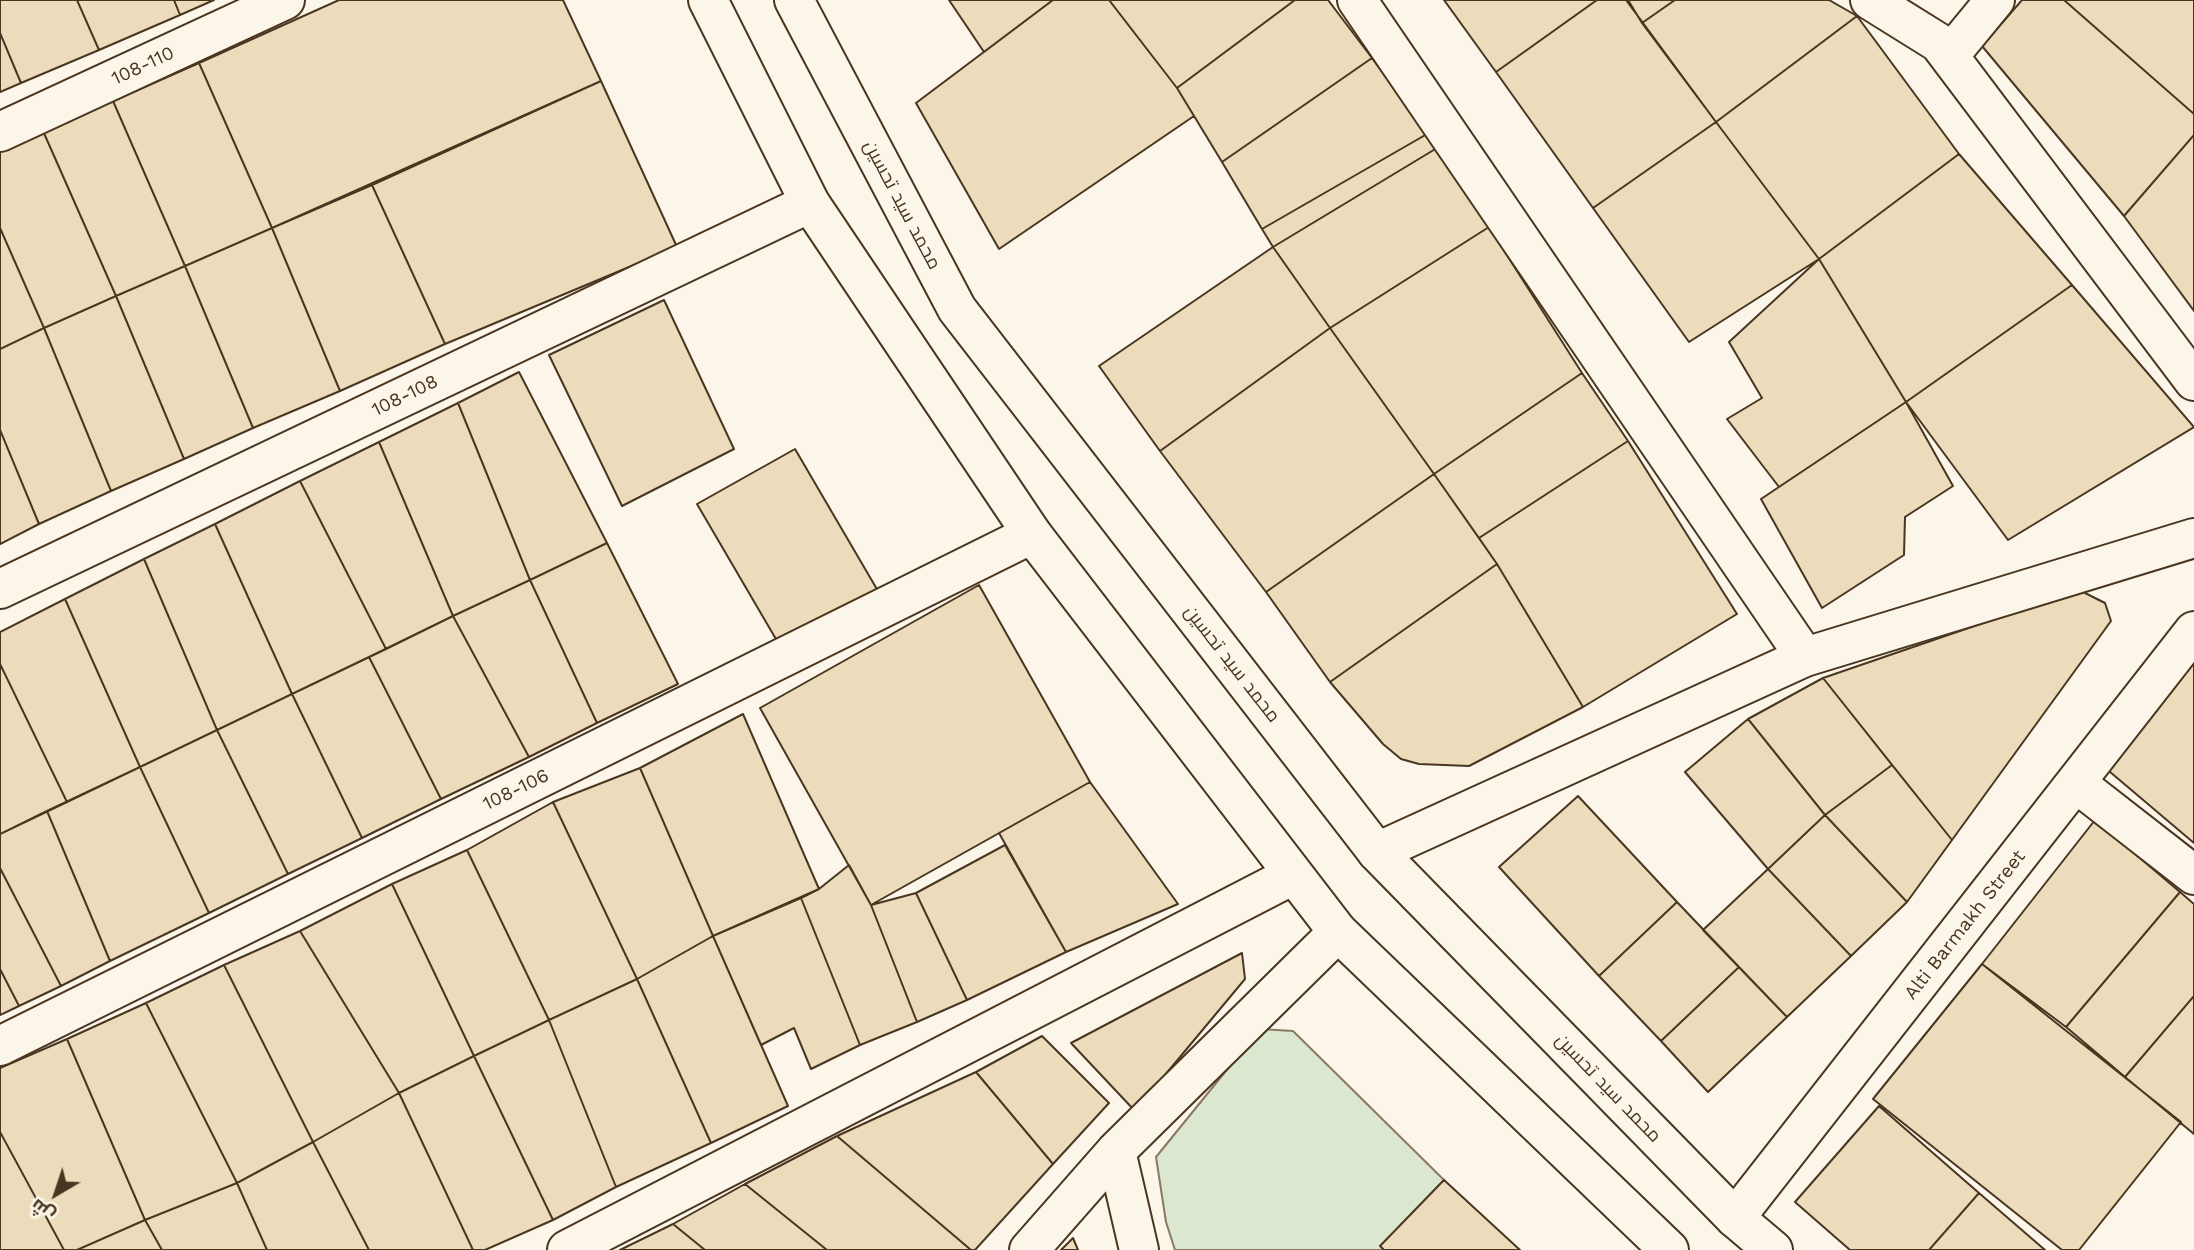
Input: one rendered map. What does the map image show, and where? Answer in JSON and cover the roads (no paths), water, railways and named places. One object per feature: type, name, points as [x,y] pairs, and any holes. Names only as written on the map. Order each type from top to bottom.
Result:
[{"type":"street","name":"108-110","points":[[0,132],[285,0]]},
{"type":"street","points":[[708,0],[810,203],[1032,534],[1293,875],[1338,932],[1669,1250]]},
{"type":"street","name":"محمد سید تحسین","points":[[794,0],[957,309],[1377,852],[1735,1218],[1773,1250]]},
{"type":"street","points":[[1357,0],[1805,657]]},
{"type":"street","points":[[1870,0],[1940,43],[2194,381]]},
{"type":"street","points":[[1948,56],[1995,0]]},
{"type":"street","name":"108-108","points":[[0,589],[810,203]]},
{"type":"street","name":"108-106","points":[[0,1046],[1032,534]]},
{"type":"street","points":[[1377,852],[1805,657],[2194,537]]},
{"type":"street","name":"Alti Barmakh Street","points":[[1735,1218],[2194,631]]},
{"type":"street","points":[[2076,783],[2194,875]]},
{"type":"street","points":[[567,1250],[1293,875]]},
{"type":"street","points":[[1029,1250],[1116,1151],[1338,932]]},
{"type":"street","points":[[1116,1151],[1139,1250]]}]
